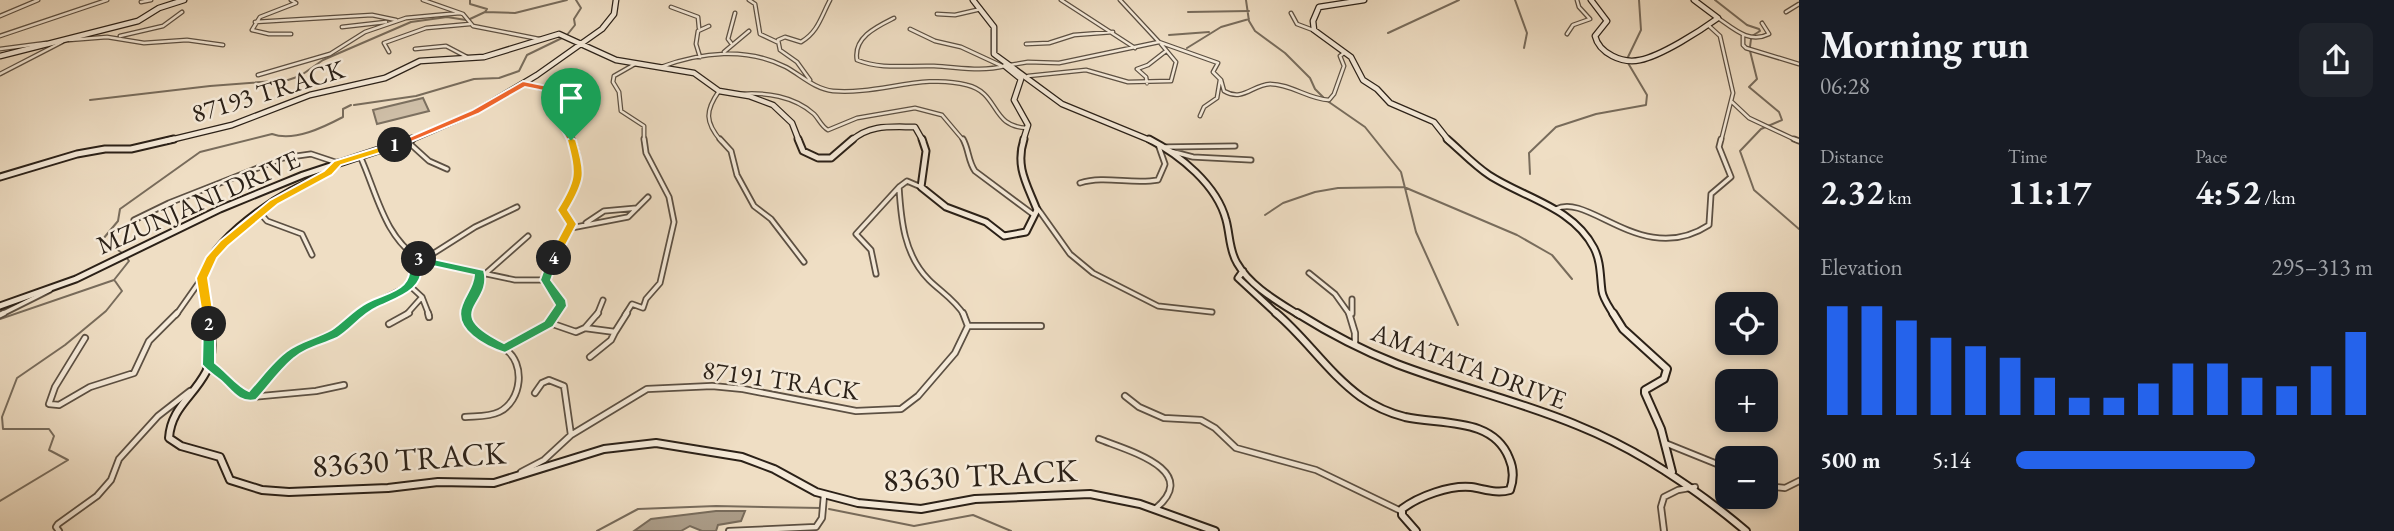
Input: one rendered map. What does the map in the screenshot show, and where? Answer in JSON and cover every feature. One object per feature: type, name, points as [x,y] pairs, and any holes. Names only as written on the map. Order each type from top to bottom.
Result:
[{"type":"street","points":[[0,16],[38,0]]},
{"type":"street","points":[[0,36],[107,0]]},
{"type":"street","points":[[141,2],[151,0]]},
{"type":"street","points":[[0,56],[132,23],[159,8],[184,0]]},
{"type":"street","points":[[291,0],[296,3],[264,15],[256,22],[252,31],[291,34]]},
{"type":"street","points":[[423,0],[467,16],[470,24]]},
{"type":"street","name":"MZUNJANI DRIVE","points":[[0,306],[51,289],[220,209],[338,163],[407,141],[475,112],[523,84],[580,45],[610,20],[617,7],[616,0]]},
{"type":"street","points":[[760,0],[751,1],[760,34],[777,42],[780,50],[797,62],[811,82]]},
{"type":"street","points":[[777,42],[785,37],[802,42],[814,34],[820,28],[830,0]]},
{"type":"street","points":[[973,0],[994,27],[994,54],[1021,79],[1014,100],[1025,117],[1028,128],[1019,159],[1022,173],[1037,207],[1070,254],[1093,274],[1158,306],[1212,312]]},
{"type":"street","points":[[1061,0],[1135,48]]},
{"type":"street","points":[[1028,76],[1086,70],[1124,81],[1147,83],[1172,80],[1176,62],[1120,0]]},
{"type":"street","points":[[1313,27],[1317,11],[1322,6],[1364,0]]},
{"type":"street","points":[[1567,34],[1573,25],[1590,19],[1579,7],[1577,0]]},
{"type":"street","points":[[1591,0],[1607,21],[1595,36],[1597,44],[1604,52],[1626,60],[1646,58],[1718,18]]},
{"type":"street","points":[[1693,0],[1743,36],[1766,37],[1769,34],[1762,23]]},
{"type":"street","points":[[1786,12],[1799,4]]},
{"type":"street","points":[[671,7],[698,17],[696,40],[700,57]]},
{"type":"street","points":[[937,13],[955,15],[981,9]]},
{"type":"street","points":[[0,49],[115,38],[163,26],[182,12]]},
{"type":"street","points":[[258,75],[330,54],[365,32],[398,20],[460,13]]},
{"type":"street","points":[[731,43],[729,39],[735,13]]},
{"type":"street","points":[[1291,13],[1295,23],[1303,27],[1313,27],[1345,52],[1355,62],[1363,80],[1381,92],[1390,103],[1436,124],[1443,134],[1486,173],[1556,209],[1576,224],[1594,248],[1601,270],[1602,294],[1623,329],[1667,369],[1664,379],[1645,392],[1665,443],[1672,472]]},
{"type":"street","points":[[256,22],[372,15],[398,20]]},
{"type":"street","points":[[894,18],[868,31],[856,54],[857,60],[871,64],[940,66],[969,71],[1023,62],[1059,63],[1160,42],[1217,62],[1218,65],[1213,71],[1221,80],[1224,90],[1236,97],[1244,96],[1261,85],[1271,84],[1284,85],[1328,101],[1339,82],[1345,64],[1340,55],[1345,52]]},
{"type":"street","points":[[342,27],[392,22]]},
{"type":"street","points":[[389,52],[384,43],[414,31],[470,24],[545,39],[561,34],[616,60],[697,75],[719,91],[758,99],[779,109],[792,123],[803,151],[818,158],[836,156],[855,136],[869,130],[915,127],[920,132],[926,151],[921,187]]},
{"type":"street","points":[[1556,209],[1564,205],[1574,206],[1655,238],[1680,238],[1702,231],[1711,219],[1708,206],[1710,194],[1731,177],[1730,168],[1719,147],[1732,90],[1720,37],[1708,25]]},
{"type":"street","points":[[699,28],[709,26]]},
{"type":"street","points":[[910,29],[935,41],[961,47],[1006,66]]},
{"type":"street","points":[[724,52],[731,43],[749,31]]},
{"type":"street","points":[[1026,44],[1049,43],[1080,34],[1113,32]]},
{"type":"street","points":[[1743,36],[1743,46],[1746,48],[1799,64]]},
{"type":"street","points":[[115,38],[144,43],[187,40],[223,45]]},
{"type":"street","name":"87193 TRACK","points":[[0,177],[90,151],[131,149],[225,127],[310,95],[344,85],[382,79],[420,61],[484,57],[545,39]]},
{"type":"street","points":[[0,74],[64,41]]},
{"type":"street","points":[[415,49],[446,46],[467,57]]},
{"type":"street","points":[[1147,83],[1146,77],[1137,69],[1148,65],[1166,51]]},
{"type":"street","points":[[660,68],[724,52],[765,58],[825,90],[836,92],[907,83],[944,82],[970,86],[988,94],[1001,122],[1014,128],[1028,128]]},
{"type":"street","points":[[590,357],[611,340],[622,326],[632,304],[643,308],[646,299],[660,283],[660,272],[673,236],[675,220],[670,198],[645,151],[645,128],[621,111],[619,92],[613,82],[614,76],[635,64]]},
{"type":"street","name":"AMATATA DRIVE","points":[[1006,66],[1028,76],[1062,104],[1153,140],[1168,149],[1192,170],[1224,211],[1232,253],[1243,271],[1260,288],[1311,322],[1355,346],[1456,386],[1569,422],[1638,453],[1695,487],[1746,531]]},
{"type":"street","points":[[1200,116],[1204,107],[1217,97],[1221,80]]},
{"type":"street","points":[[523,84],[560,93],[561,121],[574,143],[578,160],[576,186],[563,210],[571,228]]},
{"type":"street","points":[[719,91],[709,106],[706,118],[710,128],[731,150],[737,175],[754,206],[771,219],[804,262]]},
{"type":"street","points":[[738,94],[763,94],[795,103],[814,114],[824,128],[830,130],[859,118],[908,107],[920,106],[935,110],[951,121],[961,136],[971,154],[970,164],[975,171],[1034,215]]},
{"type":"street","points":[[1731,102],[1749,118],[1799,141]]},
{"type":"street","points":[[1080,183],[1093,180],[1120,183],[1158,180],[1166,167],[1162,150],[1153,140]]},
{"type":"street","points":[[407,141],[429,161],[447,169]]},
{"type":"street","points":[[1168,149],[1235,146]]},
{"type":"street","points":[[1168,149],[1193,157],[1251,160]]},
{"type":"street","points":[[85,338],[55,387],[50,404],[59,405],[85,389],[136,371],[149,341],[176,315],[217,251],[290,191],[328,173],[338,163],[315,155],[272,160],[228,180],[177,198],[134,220]]},
{"type":"street","points":[[360,156],[381,210],[402,248],[414,258],[514,280],[545,280]]},
{"type":"street","points":[[876,274],[871,250],[856,234],[907,181],[921,187],[946,207],[981,220],[1004,236],[1026,232],[1037,207]]},
{"type":"street","points":[[899,187],[905,245],[926,277],[953,301],[968,326],[1041,327]]},
{"type":"street","points":[[545,280],[550,274],[557,249],[571,228],[628,217],[648,197]]},
{"type":"street","points":[[421,260],[436,254],[458,237],[494,216],[517,207]]},
{"type":"street","points":[[584,224],[604,211],[639,207]]},
{"type":"street","points":[[260,213],[267,221],[302,234],[312,255]]},
{"type":"street","points":[[465,417],[495,413],[509,405],[515,391],[519,366],[514,354],[475,334],[468,322],[466,307],[479,287],[483,273],[528,236]]},
{"type":"street","points":[[252,397],[289,355],[307,344],[334,334],[370,306],[397,295],[410,285],[417,269],[414,258]]},
{"type":"street","points":[[1243,271],[1238,277],[1244,286],[1285,321],[1335,374],[1362,398],[1381,409],[1413,419],[1475,426],[1506,449],[1513,480],[1510,490],[1501,493],[1466,487],[1451,489],[1410,502],[1401,512]]},
{"type":"street","points":[[1309,273],[1325,282],[1352,317]]},
{"type":"street","points":[[202,278],[208,315],[209,365],[228,379],[236,391],[252,397],[316,391],[344,385]]},
{"type":"street","points":[[505,349],[550,323],[562,303],[545,280]]},
{"type":"street","points":[[410,285],[428,305],[429,317]]},
{"type":"street","points":[[0,315],[51,289]]},
{"type":"street","points":[[389,324],[411,312],[422,297]]},
{"type":"street","points":[[1352,299],[1355,346]]},
{"type":"street","points":[[550,323],[576,332],[585,328],[601,310],[603,300]]},
{"type":"street","name":"87191 TRACK","points":[[503,481],[544,460],[570,435],[647,389],[712,386],[743,389],[836,408],[873,412],[901,409],[918,396],[955,353],[968,326]]},
{"type":"street","points":[[585,328],[615,332]]},
{"type":"street","name":"83630 TRACK","points":[[209,365],[170,423],[169,438],[181,446],[220,457],[230,480],[275,492],[503,481],[592,452],[629,444],[656,443],[742,457],[774,469],[824,495],[858,503],[921,509],[975,499],[1090,494],[1155,509],[1215,531]]},
{"type":"street","points":[[535,393],[542,383],[549,380],[564,386],[570,435]]},
{"type":"street","points":[[59,531],[56,527],[58,524],[104,489],[119,459],[148,427],[190,391]]},
{"type":"street","points":[[1125,396],[1139,407],[1164,418],[1201,420],[1215,428],[1236,447],[1316,470],[1401,512],[1416,531]]},
{"type":"street","points":[[1099,439],[1162,465],[1169,477],[1170,491],[1163,504],[1155,509]]},
{"type":"street","points":[[1665,443],[1715,463]]},
{"type":"street","points":[[1778,488],[1799,481]]},
{"type":"street","points":[[1664,531],[1661,507],[1664,497],[1678,490],[1695,487]]},
{"type":"street","points":[[729,531],[816,527],[822,518],[824,495]]},
{"type":"shaded area","points":[[423,98],[429,111],[377,124],[373,110]]},
{"type":"shaded area","points":[[716,511],[745,511],[741,521],[718,525],[716,531],[702,531],[690,526],[681,531],[634,531],[651,519]]},
{"type":"waterway","points":[[470,0],[470,4],[487,9],[485,12]]},
{"type":"waterway","points":[[485,12],[515,13],[567,0]]},
{"type":"waterway","points":[[567,35],[575,25],[574,19],[581,8],[576,0]]},
{"type":"waterway","points":[[1246,0],[1248,11]]},
{"type":"waterway","points":[[1388,33],[1459,0]]},
{"type":"waterway","points":[[1515,0],[1527,33],[1524,48]]},
{"type":"waterway","points":[[1628,57],[1641,30],[1639,0]]},
{"type":"waterway","points":[[1715,0],[1747,25],[1759,29],[1760,31],[1752,36]]},
{"type":"waterway","points":[[1188,12],[1248,11]]},
{"type":"waterway","points":[[1248,11],[1249,19]]},
{"type":"waterway","points":[[470,19],[485,12]]},
{"type":"waterway","points":[[90,100],[288,80],[300,76],[323,60],[411,22],[447,17],[466,20]]},
{"type":"waterway","points":[[1187,48],[1221,27],[1249,19]]},
{"type":"waterway","points":[[1249,19],[1255,31],[1285,53],[1310,78],[1315,89],[1326,100],[1365,127],[1401,172],[1405,187]]},
{"type":"waterway","points":[[1169,35],[1209,32]]},
{"type":"waterway","points":[[354,105],[416,96],[474,79],[499,78],[519,71],[527,55],[562,38]]},
{"type":"waterway","points":[[1750,47],[1751,39]]},
{"type":"waterway","points":[[1750,51],[1757,79],[1749,87],[1779,112],[1782,120],[1761,129],[1740,151],[1754,190],[1799,229]]},
{"type":"waterway","points":[[1530,174],[1529,153],[1556,127],[1596,114],[1646,105],[1647,95],[1628,63]]},
{"type":"waterway","points":[[122,253],[103,239],[118,221],[120,209],[200,152],[272,134],[290,136],[309,132],[343,117],[343,109],[351,105]]},
{"type":"waterway","points":[[1265,215],[1283,203],[1315,192],[1338,188],[1405,187]]},
{"type":"waterway","points":[[1405,187],[1517,235],[1552,255],[1572,279]]},
{"type":"waterway","points":[[1405,187],[1416,232],[1458,325]]},
{"type":"waterway","points":[[0,319],[114,280],[129,261],[126,257]]},
{"type":"waterway","points":[[0,501],[68,460],[49,450],[54,436],[49,429],[3,429],[2,417],[17,378],[65,345],[106,311],[122,291],[115,281]]},
{"type":"waterway","points":[[597,531],[638,509],[716,506],[821,508]]},
{"type":"waterway","points":[[829,509],[914,526],[973,515],[1011,531]]},
{"type":"route","points":[[523,84],[558,91],[561,95],[561,121],[571,140],[579,169],[575,191],[563,212],[570,221],[571,228],[554,255],[550,274],[545,280],[562,303],[547,326],[517,339],[505,349],[478,335],[468,322],[468,302],[479,287],[480,272],[414,258],[417,269],[410,285],[388,300],[370,306],[334,334],[297,349],[274,369],[252,397],[236,391],[222,373],[209,365],[211,341],[202,278],[209,262],[234,234],[290,191],[328,173],[338,163],[407,141],[475,112],[523,84]]}]
